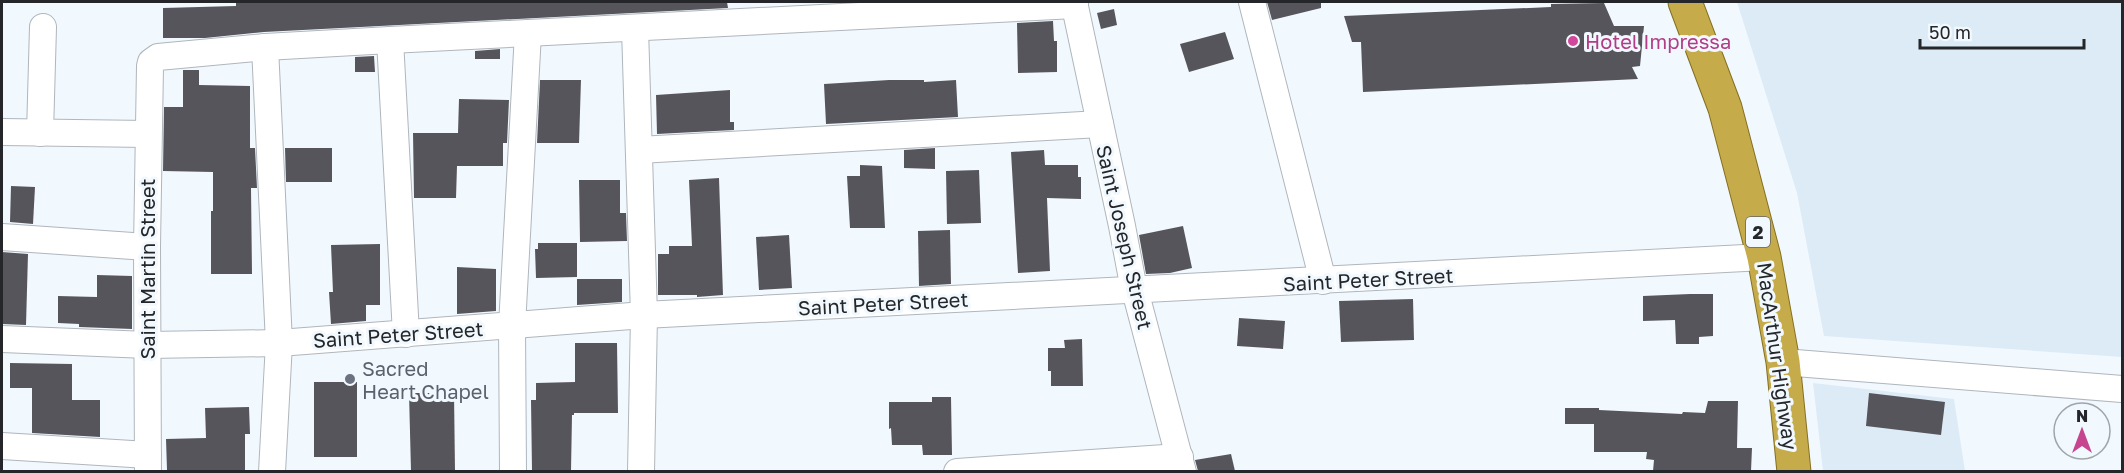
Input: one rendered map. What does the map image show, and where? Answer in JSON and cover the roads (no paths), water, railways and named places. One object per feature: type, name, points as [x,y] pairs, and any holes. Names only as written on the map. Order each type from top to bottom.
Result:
[{"type":"highway","name":"MacArthur Highway","points":[[1684,2],[1725,108],[1764,257],[1782,362],[1794,471]]},
{"type":"street","points":[[1252,2],[1323,281]]},
{"type":"street","points":[[272,471],[279,343],[265,47],[635,29],[1074,3]]},
{"type":"street","name":"Saint Joseph Street","points":[[1074,3],[1135,291],[1181,464]]},
{"type":"street","points":[[40,133],[43,27]]},
{"type":"street","points":[[635,29],[644,315],[641,471]]},
{"type":"street","points":[[513,471],[512,326],[528,33]]},
{"type":"street","points":[[390,40],[406,334]]},
{"type":"street","name":"Saint Martin Street","points":[[148,463],[147,247],[151,62],[158,57],[265,47]]},
{"type":"street","points":[[639,150],[1100,124]]},
{"type":"street","points":[[2,132],[148,134]]},
{"type":"street","points":[[2,237],[147,247]]},
{"type":"street","name":"Saint Peter Street","points":[[2,339],[147,345],[279,343],[644,315],[1764,257]]},
{"type":"street","points":[[1782,362],[2122,389]]},
{"type":"street","points":[[2,446],[148,463]]},
{"type":"street","points":[[957,471],[1181,464]]},
{"type":"place","name":"Hotel Impressa","points":[[1573,41]]},
{"type":"place","name":"Sacred Heart Chapel","points":[[350,379]]}]
